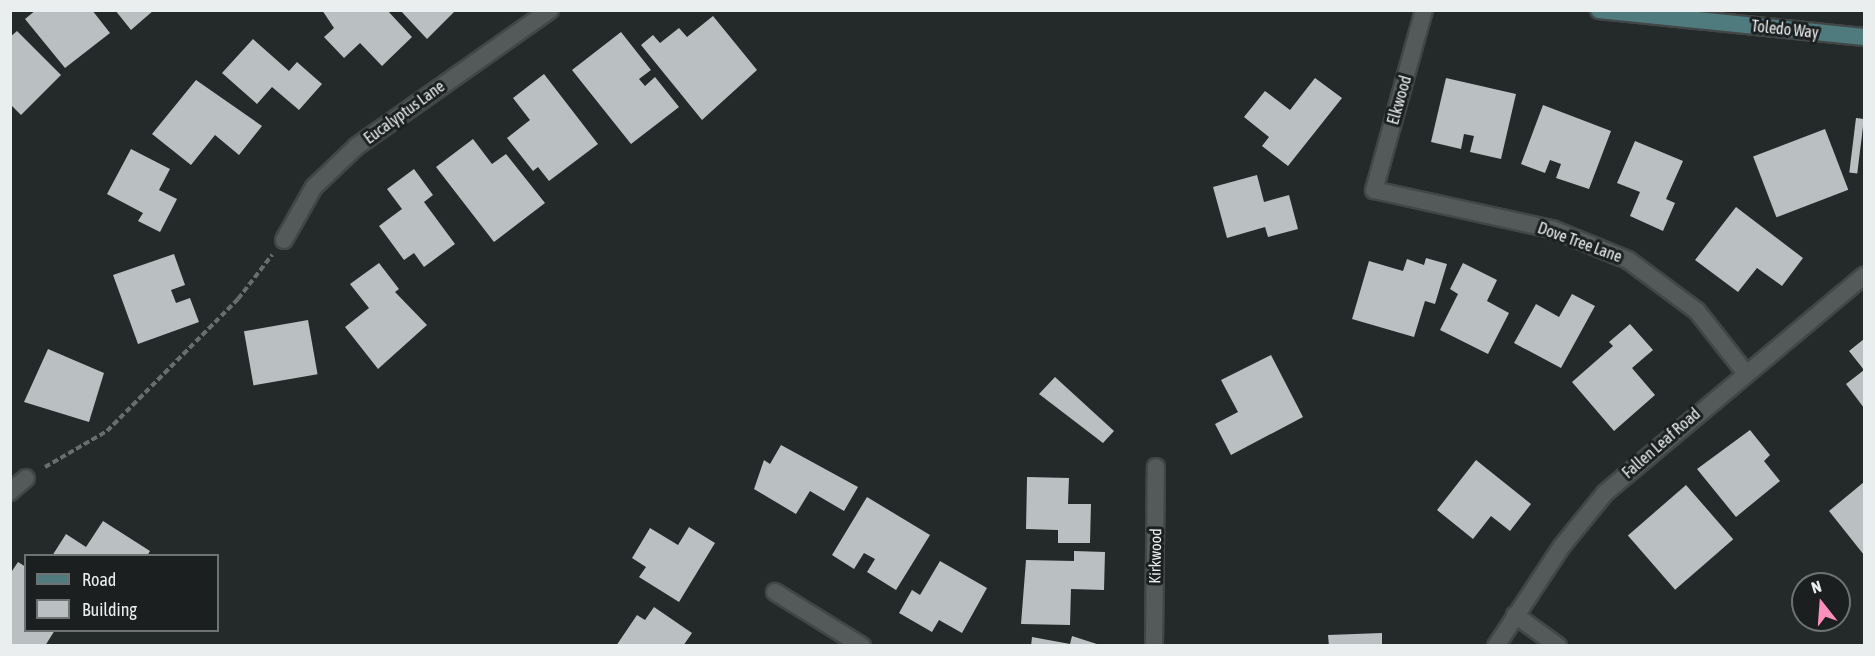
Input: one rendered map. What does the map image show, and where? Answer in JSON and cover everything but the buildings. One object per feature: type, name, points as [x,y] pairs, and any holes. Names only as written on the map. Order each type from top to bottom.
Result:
[{"type":"main road","name":"Toledo Way","points":[[1599,10],[1864,37]]},
{"type":"street","name":"Eucalyptus Lane","points":[[284,240],[314,188],[357,146],[550,10]]},
{"type":"street","name":"Elkwood","points":[[1374,190],[1424,10]]},
{"type":"street","name":"Dove Tree Lane","points":[[1374,190],[1552,229],[1628,260],[1697,311],[1744,371]]},
{"type":"street","name":"Fallen Leaf Road","points":[[1496,645],[1515,615],[1605,493],[1744,371],[1864,276]]},
{"type":"street","name":"Kirkwood","points":[[1154,645],[1156,467]]},
{"type":"street","points":[[10,492],[26,478]]},
{"type":"street","points":[[775,592],[862,645]]},
{"type":"street","points":[[1515,615],[1558,645]]},
{"type":"path","points":[[26,478],[107,431],[238,299],[284,240]]}]
